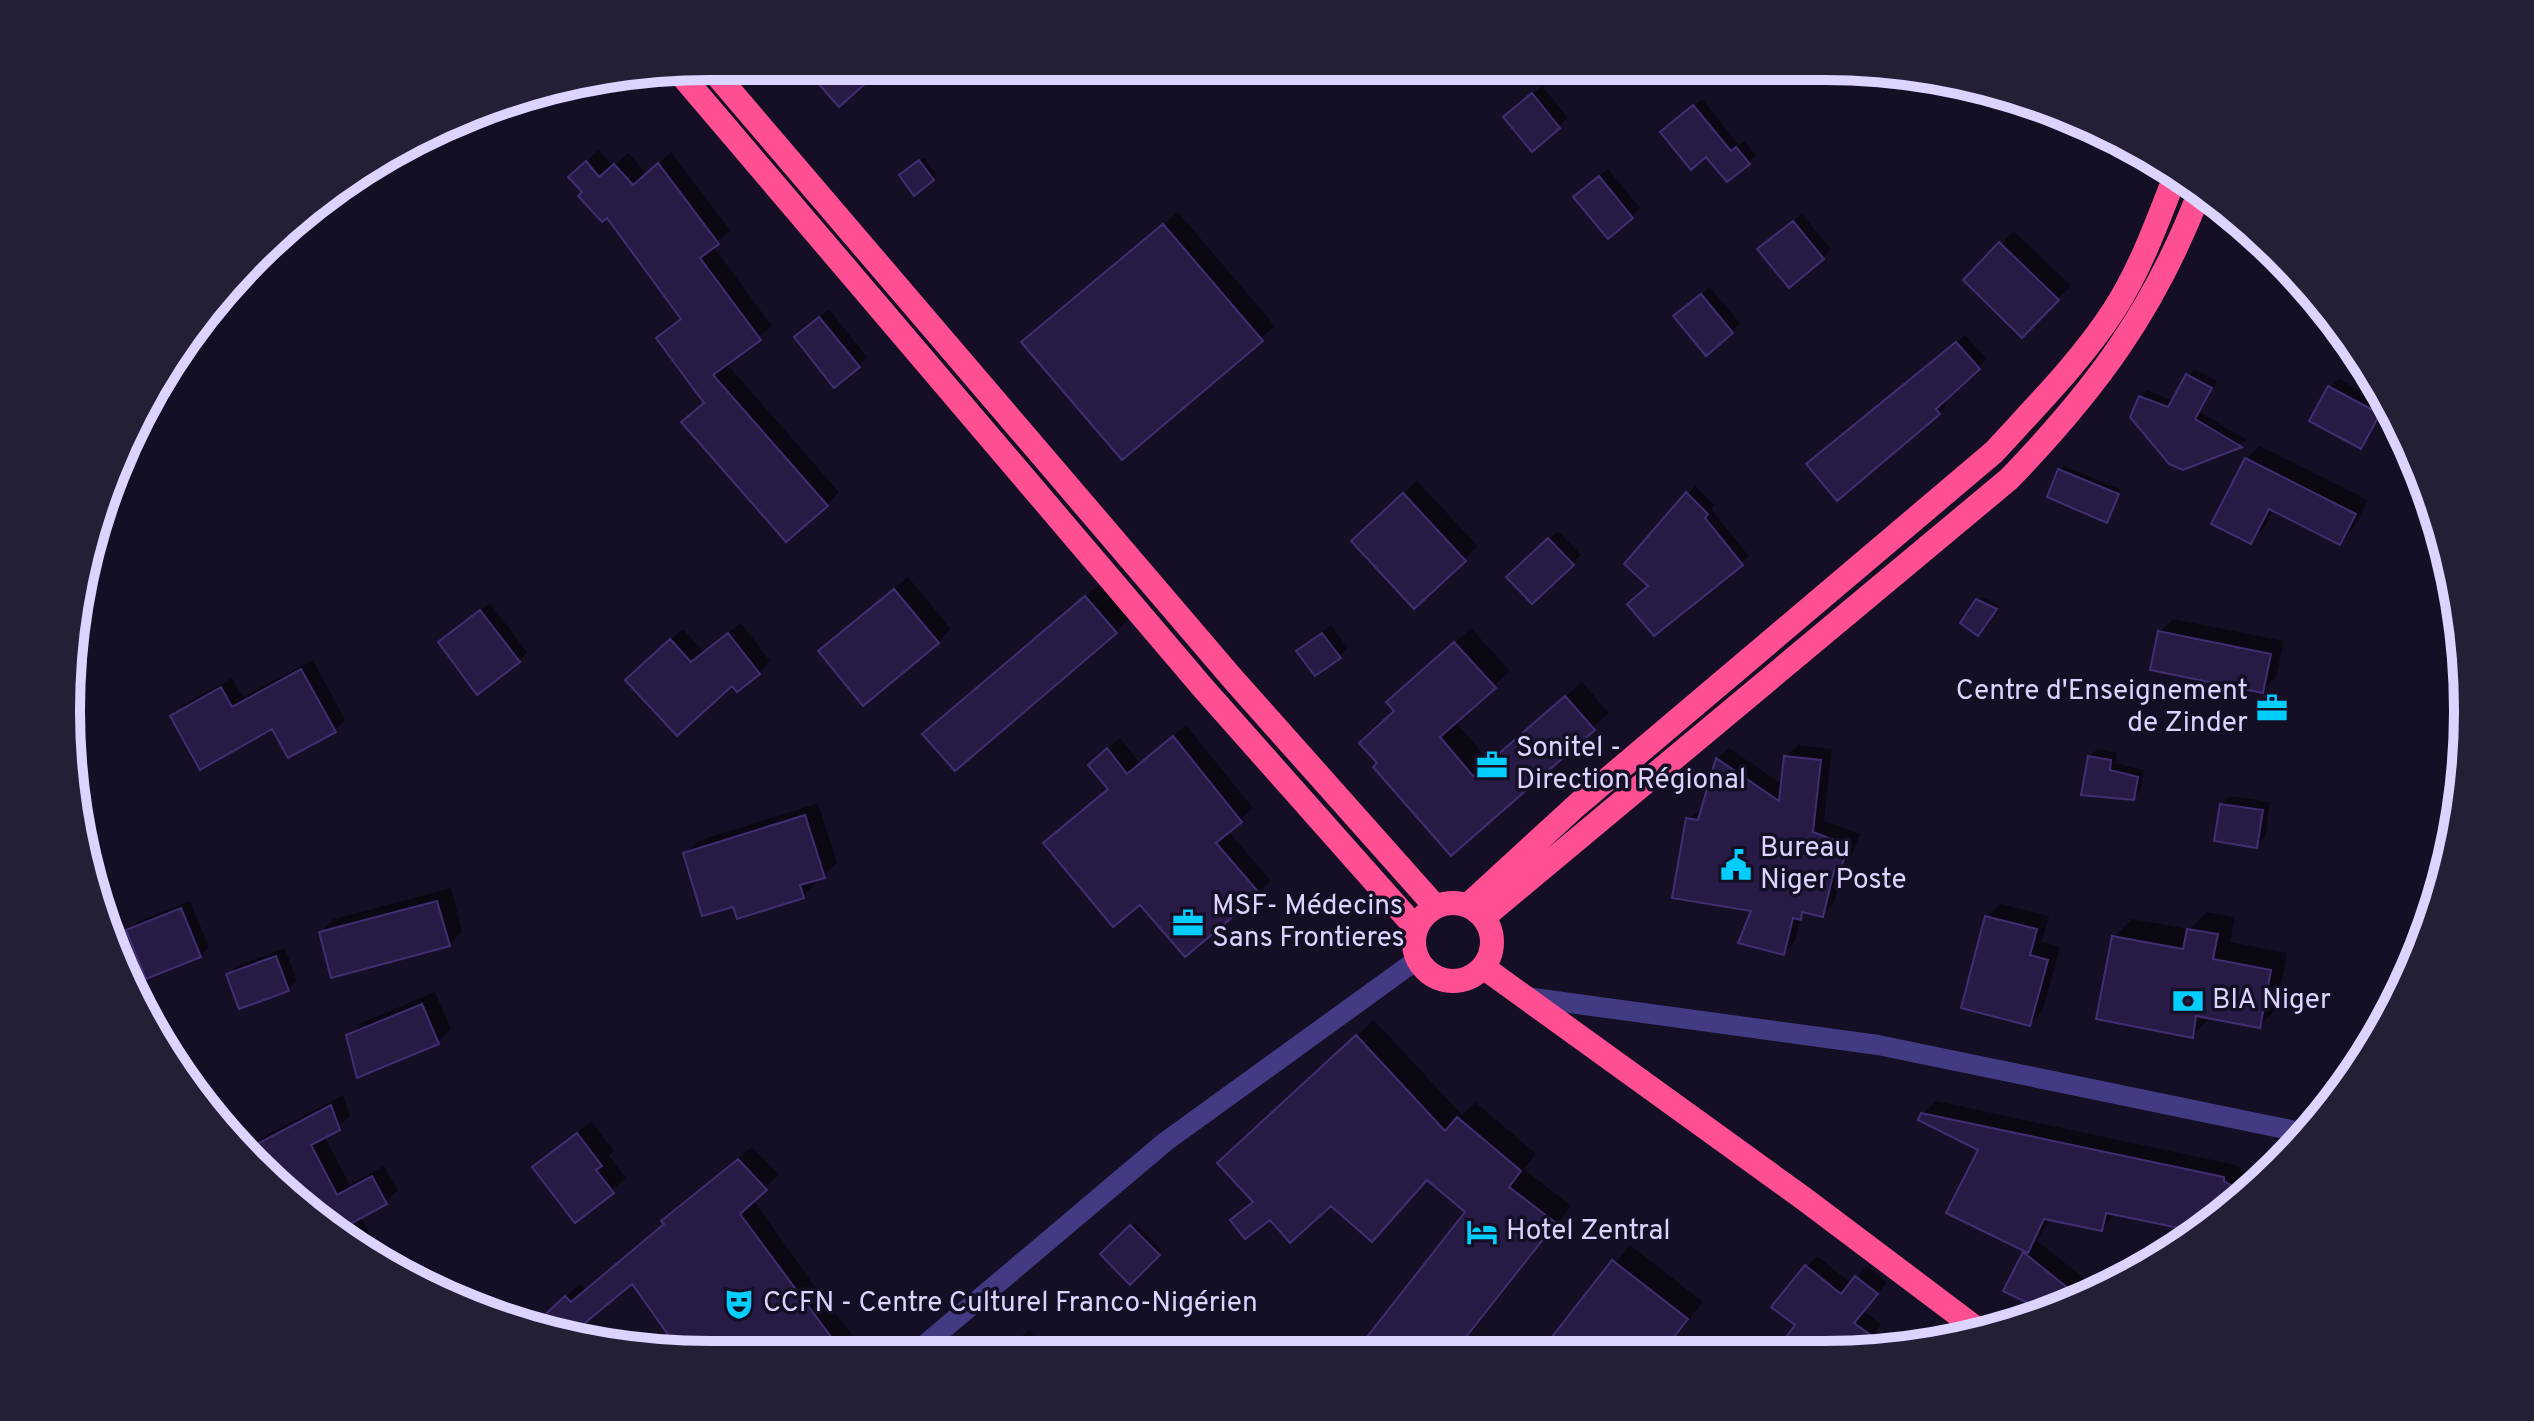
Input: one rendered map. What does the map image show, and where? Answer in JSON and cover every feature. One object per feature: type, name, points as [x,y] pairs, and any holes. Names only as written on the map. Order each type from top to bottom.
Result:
[{"type":"highway","points":[[721,80],[1233,679],[1435,906]]},
{"type":"highway","points":[[686,81],[1194,677],[1416,928]]},
{"type":"highway","points":[[743,146],[763,127]]},
{"type":"highway","points":[[1476,911],[1577,805],[1994,452],[2050,391],[2114,310],[2149,244],[2172,185]]},
{"type":"highway","points":[[1476,911],[2009,479],[2071,416],[2131,333],[2180,243],[2196,202]]},
{"type":"highway","points":[[1446,903],[1476,911],[1492,937],[1492,948],[1483,967],[1473,976],[1448,980],[1436,977],[1418,959],[1414,944],[1416,928],[1435,906],[1446,903]]},
{"type":"highway","points":[[1483,967],[1970,1324]]},
{"type":"street","points":[[929,1341],[1165,1142],[1418,959]]},
{"type":"street","points":[[1526,997],[1878,1045],[2294,1131]]},
{"type":"building","points":[[815,80],[869,80],[839,107]]},
{"type":"building","points":[[1532,93],[1560,128],[1532,152],[1503,117]]},
{"type":"building","points":[[1693,105],[1731,151],[1736,147],[1750,164],[1727,182],[1706,157],[1691,170],[1660,132]]},
{"type":"building","points":[[919,160],[934,180],[914,196],[899,175]]},
{"type":"building","points":[[586,161],[599,177],[614,164],[633,185],[658,163],[719,244],[700,258],[761,340],[713,375],[828,506],[786,542],[681,422],[704,403],[656,338],[681,319],[607,218],[602,222],[578,196],[582,192],[568,177]]},
{"type":"building","points":[[1599,176],[1633,218],[1608,239],[1573,197]]},
{"type":"building","points":[[1793,221],[1824,259],[1789,288],[1757,249]]},
{"type":"building","points":[[1163,224],[1263,341],[1122,460],[1021,342]]},
{"type":"building","points":[[1999,242],[2059,300],[2022,338],[1963,280]]},
{"type":"building","points":[[1701,294],[1733,333],[1706,356],[1673,316]]},
{"type":"building","points":[[819,317],[860,367],[834,388],[794,337]]},
{"type":"building","points":[[1956,342],[1980,369],[1936,409],[1940,414],[1837,501],[1806,464]]},
{"type":"building","points":[[2186,374],[2212,388],[2195,419],[2242,447],[2183,470],[2169,464],[2130,417],[2139,396],[2168,407]]},
{"type":"building","points":[[2328,386],[2380,414],[2361,449],[2309,421]]},
{"type":"building","points":[[2245,458],[2356,514],[2340,545],[2269,509],[2251,544],[2211,524]]},
{"type":"building","points":[[2058,469],[2119,494],[2107,523],[2047,497]]},
{"type":"building","points":[[1686,492],[1708,514],[1705,518],[1743,565],[1654,636],[1627,604],[1648,586],[1624,564]]},
{"type":"building","points":[[1403,493],[1466,561],[1414,609],[1351,541]]},
{"type":"building","points":[[1548,538],[1574,565],[1532,604],[1506,577]]},
{"type":"building","points":[[894,589],[939,643],[863,706],[818,651]]},
{"type":"building","points":[[1085,596],[1117,633],[955,771],[922,734]]},
{"type":"building","points":[[1976,599],[1997,609],[1978,636],[1960,623]]},
{"type":"building","points":[[480,610],[520,662],[477,695],[438,642]]},
{"type":"building","points":[[2158,631],[2271,654],[2263,693],[2150,670]]},
{"type":"building","points":[[728,633],[760,674],[737,692],[732,686],[677,736],[625,680],[670,639],[691,662]]},
{"type":"building","points":[[1322,633],[1341,658],[1315,676],[1296,651]]},
{"type":"building","points":[[1454,642],[1496,688],[1440,737],[1473,776],[1565,696],[1595,730],[1451,856],[1373,767],[1377,763],[1359,743],[1394,711],[1386,702]]},
{"type":"building","points":[[301,669],[336,732],[288,758],[272,729],[200,770],[170,716],[221,687],[232,707]]},
{"type":"building","points":[[1173,736],[1242,822],[1216,843],[1260,894],[1185,957],[1140,905],[1113,927],[1043,843],[1108,789],[1088,765],[1107,748],[1127,774]]},
{"type":"building","points":[[1784,756],[1821,760],[1813,832],[1850,846],[1840,869],[1835,867],[1823,917],[1802,912],[1801,920],[1793,918],[1784,955],[1738,943],[1751,911],[1672,898],[1686,818],[1698,820],[1716,758],[1779,801]]},
{"type":"building","points":[[2088,756],[2111,760],[2110,770],[2138,777],[2134,800],[2081,795]]},
{"type":"building","points":[[2220,804],[2263,810],[2257,848],[2214,841]]},
{"type":"building","points":[[805,815],[825,878],[800,885],[804,898],[737,919],[733,907],[702,916],[683,853]]},
{"type":"building","points":[[437,901],[450,946],[331,978],[319,932]]},
{"type":"building","points":[[181,908],[201,957],[146,979],[126,930]]},
{"type":"building","points":[[1985,916],[2037,929],[2030,955],[2048,960],[2030,1026],[1961,1008]]},
{"type":"building","points":[[2187,929],[2218,934],[2213,959],[2271,970],[2260,1028],[2196,1016],[2193,1038],[2096,1019],[2112,936],[2183,949]]},
{"type":"building","points":[[276,956],[289,991],[239,1009],[226,974]]},
{"type":"building","points":[[422,1004],[439,1044],[357,1078],[346,1035]]},
{"type":"building","points":[[1356,1035],[1445,1131],[1457,1117],[1521,1171],[1509,1187],[1556,1223],[1463,1341],[1364,1341],[1465,1212],[1427,1180],[1372,1242],[1331,1206],[1290,1243],[1270,1220],[1245,1239],[1230,1220],[1253,1202],[1217,1163]]},
{"type":"building","points":[[331,1105],[340,1130],[311,1145],[337,1195],[372,1176],[387,1204],[352,1223],[357,1233],[295,1185],[255,1145]]},
{"type":"building","points":[[1921,1113],[2224,1177],[2224,1181],[2236,1188],[2183,1229],[2106,1213],[2102,1231],[2044,1219],[2028,1253],[1946,1213],[1978,1150],[1918,1120]]},
{"type":"building","points":[[577,1133],[602,1166],[596,1170],[614,1193],[575,1223],[532,1167]]},
{"type":"building","points":[[738,1159],[767,1190],[740,1214],[834,1341],[672,1340],[632,1284],[580,1327],[541,1318],[565,1296],[571,1302],[664,1224],[661,1221]]},
{"type":"building","points":[[1130,1225],[1160,1255],[1130,1285],[1100,1254]]},
{"type":"building","points":[[2023,1252],[2071,1290],[2027,1308],[2030,1304],[2003,1291]]},
{"type":"building","points":[[1612,1260],[1688,1319],[1671,1341],[1619,1341],[1614,1337],[1611,1341],[1549,1341]]},
{"type":"building","points":[[1805,1265],[1841,1294],[1855,1276],[1878,1294],[1854,1323],[1872,1336],[1869,1340],[1783,1341],[1795,1325],[1771,1307]]},
{"type":"place","name":"Centre d'Enseignement de Zinder","points":[[2272,708]]},
{"type":"place","name":"Sonitel - Direction Régional","points":[[1492,765]]},
{"type":"place","name":"Bureau Niger Poste","points":[[1736,865]]},
{"type":"place","name":"MSF- Médecins Sans Frontieres","points":[[1188,923]]},
{"type":"place","name":"BIA Niger","points":[[2188,1001]]},
{"type":"place","name":"Hotel Zentral","points":[[1482,1232]]},
{"type":"place","name":"CCFN - Centre Culturel Franco-Nigérien","points":[[739,1304]]}]
